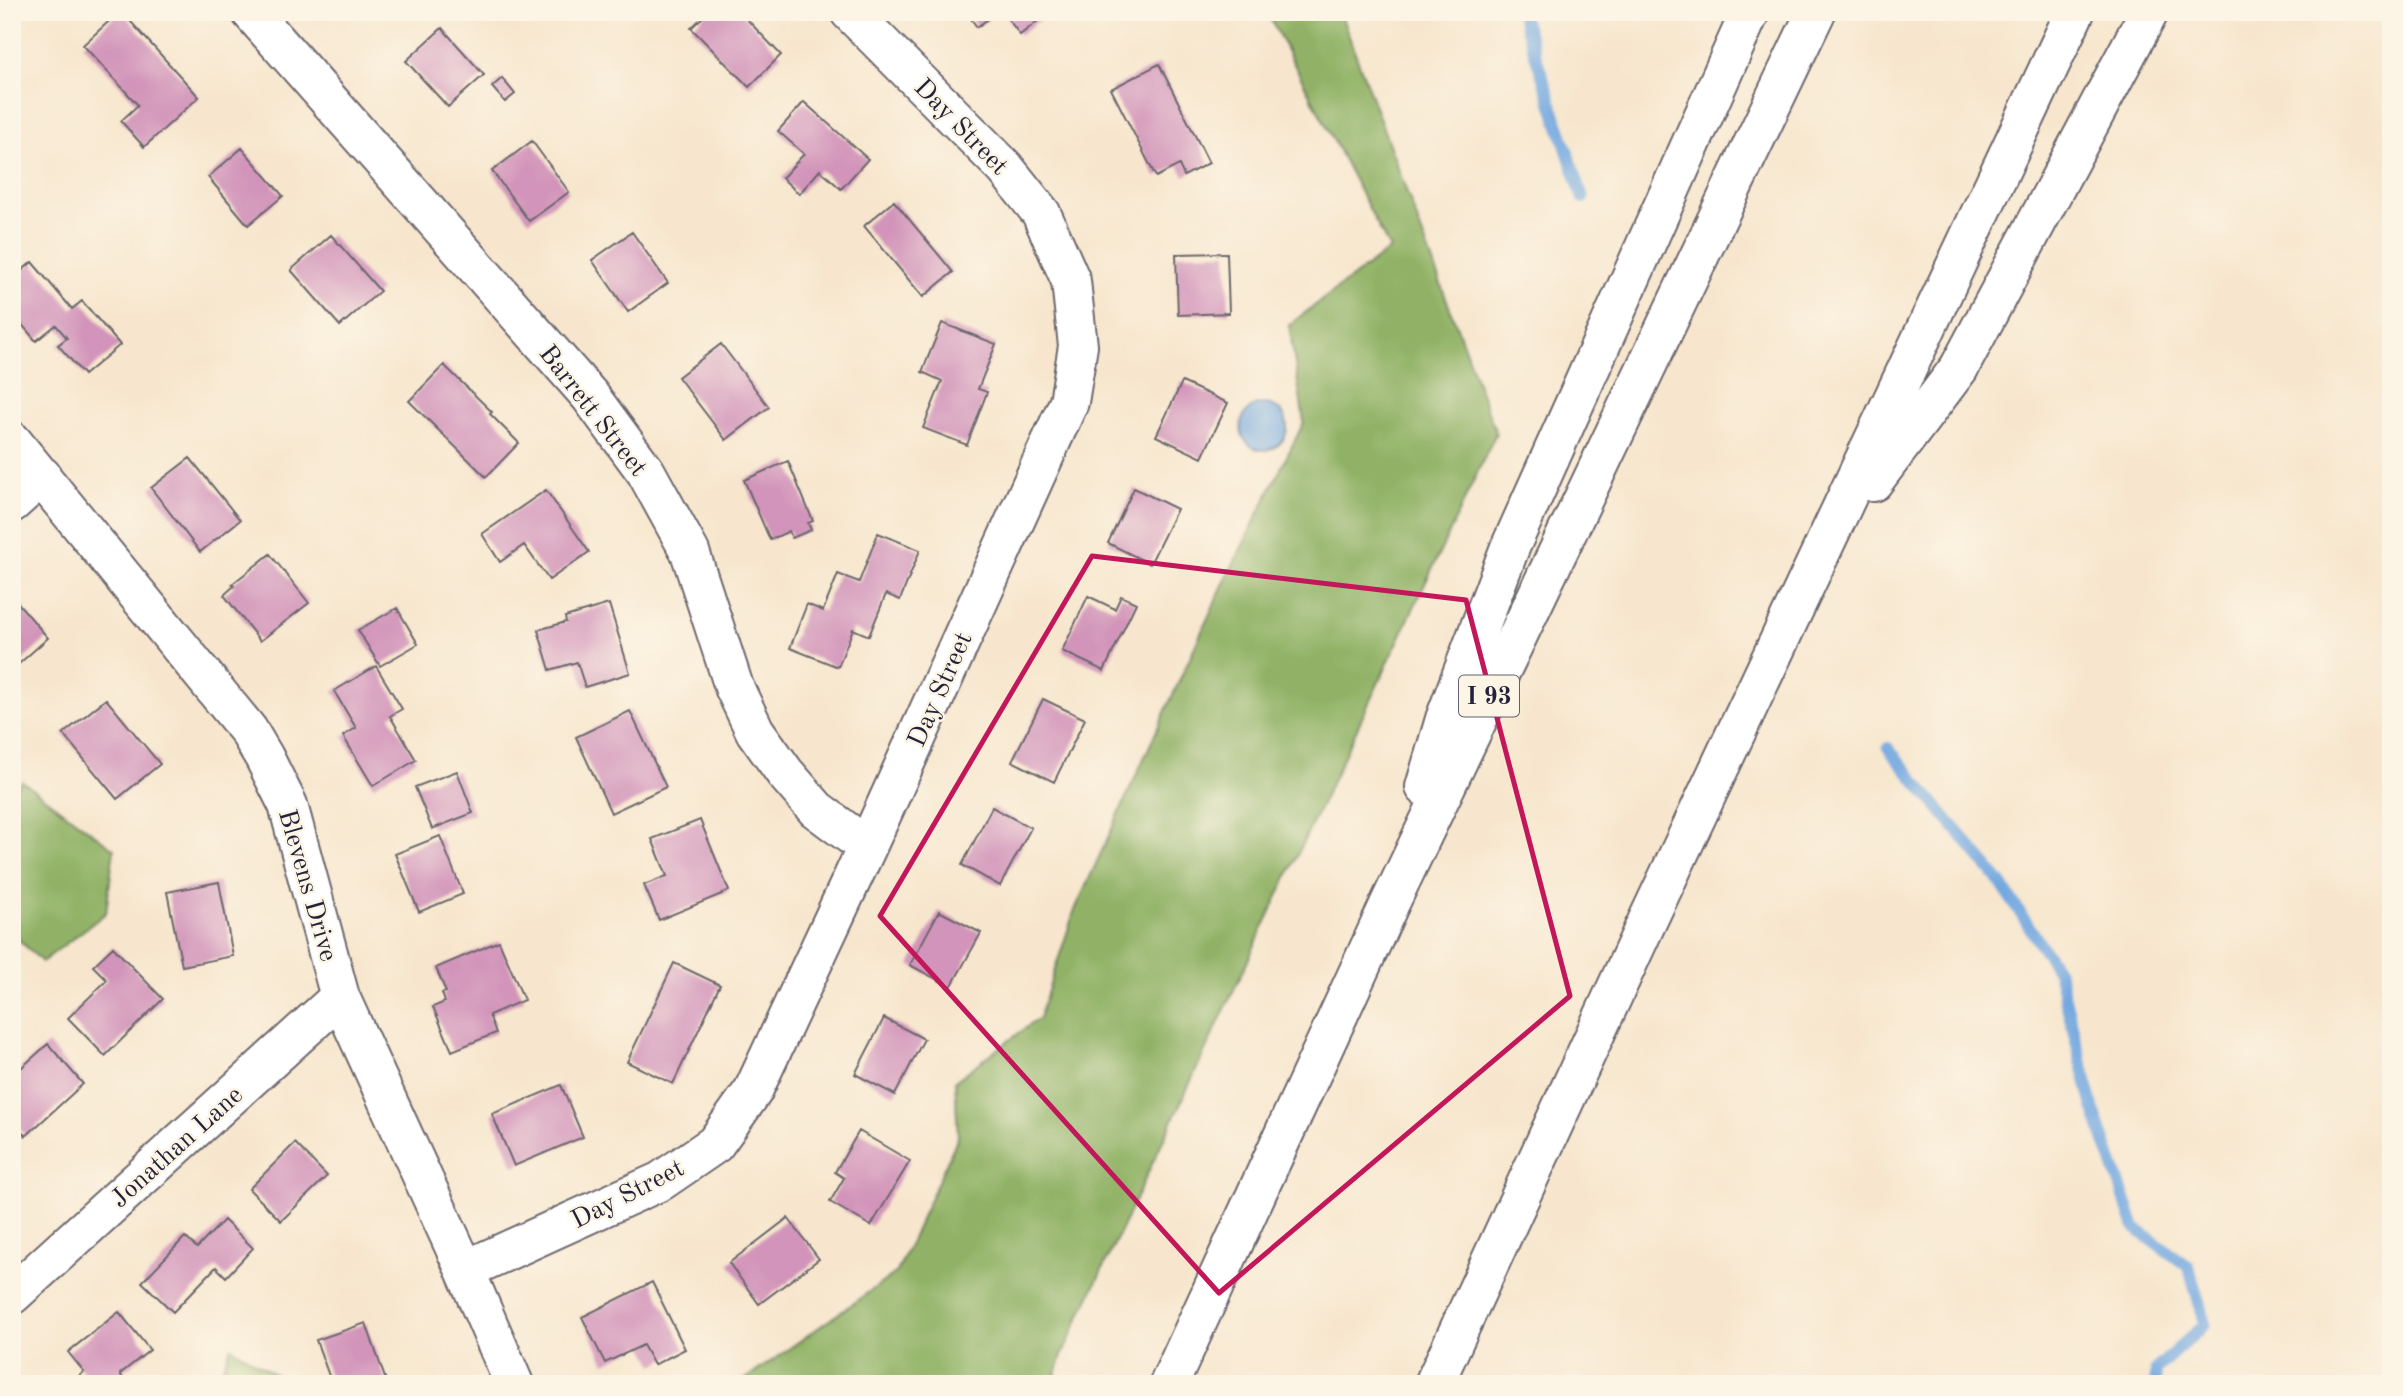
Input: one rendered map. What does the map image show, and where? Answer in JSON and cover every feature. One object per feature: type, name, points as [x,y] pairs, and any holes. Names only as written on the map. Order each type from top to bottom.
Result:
[{"type":"main road","name":"Barrett Street","points":[[251,12],[582,387],[646,472],[690,552],[734,687],[755,732],[816,809],[867,847]]},
{"type":"main road","name":"Day Street","points":[[465,1270],[661,1181],[715,1144],[753,1091],[1069,402],[1078,346],[1071,281],[1041,213],[1005,168],[850,12]]},
{"type":"main road","points":[[1390,903],[1445,719],[1508,550],[1750,12]]},
{"type":"main road","name":"I 93","points":[[1169,1384],[1390,903],[1816,12]]},
{"type":"main road","points":[[1434,1384],[1633,950],[2075,12]]},
{"type":"main road","points":[[1824,549],[1959,368],[2149,12]]},
{"type":"main road","name":"Blevens Drive","points":[[12,441],[248,730],[264,757],[288,806],[340,997],[514,1384]]},
{"type":"main road","points":[[12,503],[42,476]]},
{"type":"main road","name":"Jonathan Lane","points":[[12,1295],[340,997]]},
{"type":"highlighted area","points":[[1092,556],[1466,600],[1570,996],[1219,1293],[880,916]]},
{"type":"green space","points":[[1267,12],[1340,12],[1496,433],[1062,1355],[1053,1384],[739,1384],[897,1272],[958,1137],[955,1081],[1039,1018],[1074,912],[1222,587],[1304,422],[1289,325],[1390,249]]},
{"type":"green space","points":[[22,781],[114,849],[106,913],[42,962],[12,933],[12,790]]},
{"type":"green space","points":[[231,1347],[286,1381],[286,1384],[216,1384]]},
{"type":"water","points":[[1264,404],[1280,411],[1287,427],[1280,443],[1264,450],[1248,443],[1241,427],[1248,411]]},
{"type":"building","points":[[122,12],[199,97],[144,147],[121,121],[138,105],[83,45]]},
{"type":"building","points":[[708,12],[740,12],[781,55],[749,87],[691,28]]},
{"type":"building","points":[[966,12],[997,12],[977,27]]},
{"type":"building","points":[[1003,12],[1049,12],[1020,35]]},
{"type":"building","points":[[442,28],[484,75],[448,107],[406,61]]},
{"type":"building","points":[[1159,64],[1209,163],[1184,176],[1179,165],[1156,177],[1111,89]]},
{"type":"building","points":[[502,78],[515,94],[505,102],[492,87]]},
{"type":"building","points":[[804,102],[868,159],[841,189],[820,170],[799,194],[782,178],[804,154],[778,131]]},
{"type":"building","points":[[532,141],[569,192],[529,221],[492,171]]},
{"type":"building","points":[[242,148],[283,196],[248,225],[208,177]]},
{"type":"building","points":[[894,201],[953,272],[923,297],[864,226]]},
{"type":"building","points":[[632,232],[668,283],[628,312],[592,260]]},
{"type":"building","points":[[331,235],[380,291],[340,326],[291,270]]},
{"type":"building","points":[[1227,253],[1229,313],[1178,315],[1176,254]]},
{"type":"building","points":[[32,262],[72,309],[82,301],[120,345],[84,375],[58,345],[67,338],[56,325],[36,341],[12,313],[12,279]]},
{"type":"building","points":[[942,323],[996,344],[978,389],[987,392],[967,445],[923,428],[942,381],[922,372]]},
{"type":"building","points":[[721,344],[769,407],[726,440],[678,377]]},
{"type":"building","points":[[444,365],[519,443],[486,477],[409,401]]},
{"type":"building","points":[[1182,382],[1228,403],[1202,458],[1156,436]]},
{"type":"building","points":[[190,458],[240,520],[200,552],[151,488]]},
{"type":"building","points":[[788,461],[813,521],[808,523],[811,530],[792,538],[789,531],[770,540],[744,480]]},
{"type":"building","points":[[1134,488],[1177,509],[1150,564],[1108,543]]},
{"type":"building","points":[[546,490],[589,552],[549,580],[524,545],[500,562],[482,534]]},
{"type":"building","points":[[878,533],[920,550],[900,600],[886,594],[869,636],[853,629],[838,667],[790,648],[807,604],[823,611],[838,574],[859,582]]},
{"type":"building","points":[[270,554],[309,603],[260,641],[224,595],[234,586],[232,584]]},
{"type":"building","points":[[1088,596],[1115,609],[1121,596],[1136,603],[1104,671],[1062,651]]},
{"type":"building","points":[[18,603],[48,638],[12,670],[12,608]]},
{"type":"building","points":[[609,604],[630,673],[585,687],[577,662],[550,670],[538,630],[566,622],[565,617]]},
{"type":"building","points":[[397,608],[418,644],[380,666],[358,630]]},
{"type":"building","points":[[376,666],[402,709],[390,716],[416,760],[373,786],[343,736],[356,728],[334,691]]},
{"type":"building","points":[[106,699],[160,764],[117,799],[63,734]]},
{"type":"building","points":[[1043,699],[1085,719],[1054,782],[1012,761]]},
{"type":"building","points":[[630,711],[666,787],[611,813],[576,737]]},
{"type":"building","points":[[457,771],[473,813],[432,829],[415,787]]},
{"type":"building","points":[[992,807],[1031,828],[1000,886],[962,865]]},
{"type":"building","points":[[700,820],[729,891],[659,920],[644,885],[667,876],[652,839]]},
{"type":"building","points":[[440,836],[463,894],[419,912],[395,854]]},
{"type":"building","points":[[219,882],[233,956],[182,966],[167,892]]},
{"type":"building","points":[[939,911],[981,933],[951,987],[910,965]]},
{"type":"building","points":[[499,941],[524,1000],[489,1015],[496,1033],[452,1051],[433,1007],[445,1002],[442,993],[446,992],[436,968]]},
{"type":"building","points":[[113,947],[163,999],[105,1056],[68,1018],[107,980],[93,966]]},
{"type":"building","points":[[674,963],[720,985],[673,1084],[627,1062]]},
{"type":"building","points":[[884,1018],[924,1039],[895,1095],[855,1074]]},
{"type":"building","points":[[48,1044],[83,1084],[26,1136],[12,1121],[12,1076]]},
{"type":"building","points":[[561,1085],[583,1137],[514,1166],[492,1114]]},
{"type":"building","points":[[859,1131],[910,1161],[871,1226],[830,1202],[844,1178],[835,1172]]},
{"type":"building","points":[[295,1143],[327,1176],[281,1221],[249,1189]]},
{"type":"building","points":[[788,1218],[819,1259],[759,1304],[729,1263]]},
{"type":"building","points":[[224,1220],[253,1248],[226,1277],[216,1267],[173,1312],[142,1282],[185,1237],[197,1248]]},
{"type":"building","points":[[652,1282],[685,1349],[654,1365],[643,1345],[605,1363],[582,1317]]},
{"type":"building","points":[[119,1312],[150,1350],[120,1374],[124,1380],[119,1384],[76,1384],[73,1381],[84,1372],[68,1352]]},
{"type":"building","points":[[366,1323],[387,1384],[332,1384],[316,1340]]},
{"type":"waterway","points":[[1521,12],[1583,198]]},
{"type":"waterway","points":[[1888,748],[2000,882],[2058,971],[2093,1107],[2135,1228],[2189,1267],[2205,1324],[2156,1369],[2155,1384]]}]
